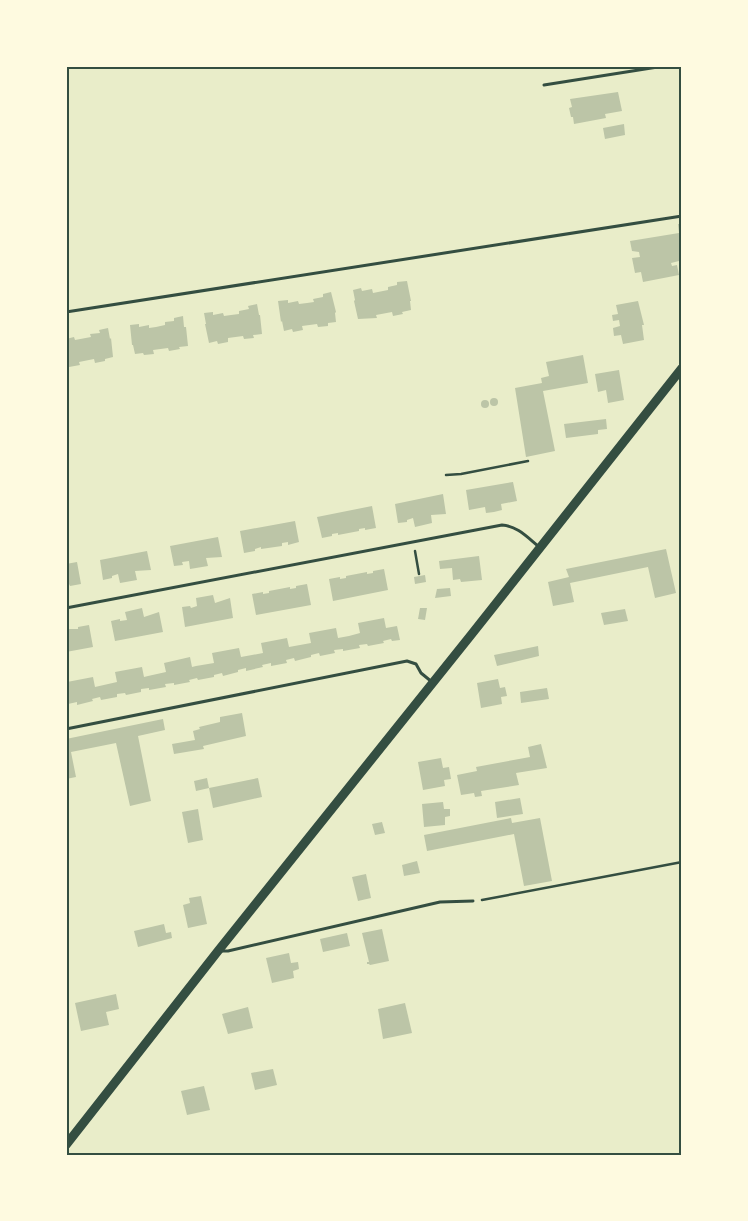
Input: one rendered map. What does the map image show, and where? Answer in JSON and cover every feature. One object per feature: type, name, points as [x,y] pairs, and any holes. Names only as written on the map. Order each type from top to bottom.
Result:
[{"type":"street","points":[[66,1145],[682,368]]},
{"type":"lane","points":[[544,85],[664,66]]},
{"type":"lane","points":[[66,312],[682,216]]},
{"type":"lane","points":[[66,608],[502,525],[510,525],[517,529],[540,547]]},
{"type":"lane","points":[[66,729],[406,661],[416,664],[420,673],[432,683]]},
{"type":"lane","points":[[218,951],[228,951],[440,902],[472,902]]},
{"type":"path","points":[[446,475],[461,474],[528,461]]},
{"type":"path","points":[[413,542],[419,574]]},
{"type":"path","points":[[472,902],[682,862]]},
{"type":"building","points":[[618,92],[622,111],[605,114],[606,118],[574,124],[569,108],[572,107],[570,99]]},
{"type":"building","points":[[624,124],[625,135],[605,139],[603,128]]},
{"type":"building","points":[[678,224],[682,224],[682,259],[671,263],[672,266],[677,265],[679,275],[643,282],[641,272],[635,273],[632,258],[640,257],[639,252],[632,251],[630,241],[679,233]]},
{"type":"building","points":[[407,281],[411,310],[393,316],[392,312],[376,315],[377,318],[358,319],[353,290],[361,288],[362,291],[372,289],[373,293],[388,290],[388,287],[397,285],[397,282]]},
{"type":"building","points":[[331,292],[336,312],[336,322],[328,323],[328,326],[318,327],[317,324],[302,326],[303,330],[293,332],[292,329],[284,331],[278,301],[288,300],[288,303],[298,301],[299,304],[314,302],[313,299],[323,297],[323,294]]},
{"type":"building","points":[[638,301],[644,325],[642,325],[644,340],[623,344],[621,335],[614,336],[613,328],[620,326],[619,320],[613,321],[612,315],[618,314],[616,305]]},
{"type":"building","points":[[257,304],[262,334],[253,335],[254,338],[244,339],[243,336],[228,338],[228,342],[218,344],[217,341],[209,343],[204,313],[213,312],[213,315],[223,313],[224,316],[239,314],[239,311],[249,309],[248,306]]},
{"type":"building","points":[[183,316],[188,346],[169,351],[168,348],[153,350],[154,354],[135,354],[130,325],[139,324],[139,327],[149,325],[149,328],[156,327],[165,325],[165,322],[174,321],[174,318]]},
{"type":"building","points":[[108,328],[113,357],[95,363],[94,359],[79,362],[80,365],[69,367],[69,365],[66,365],[66,339],[74,337],[75,340],[91,337],[90,334],[100,333],[99,330]]},
{"type":"building","points":[[583,355],[588,383],[543,391],[555,451],[526,457],[515,388],[542,383],[541,378],[549,376],[546,362]]},
{"type":"building","points":[[619,370],[624,400],[608,403],[606,390],[598,392],[595,374]]},
{"type":"building","points":[[494,398],[498,402],[494,406],[490,402]]},
{"type":"building","points":[[485,400],[489,404],[485,408],[481,404]]},
{"type":"building","points":[[606,419],[607,429],[598,430],[598,434],[566,438],[564,424]]},
{"type":"building","points":[[513,482],[517,501],[501,504],[502,510],[494,512],[486,513],[485,507],[469,510],[466,490]]},
{"type":"building","points":[[443,494],[446,514],[431,515],[432,523],[415,527],[413,518],[407,520],[407,522],[398,523],[395,504]]},
{"type":"building","points":[[372,506],[376,528],[359,529],[359,531],[338,535],[338,533],[332,534],[332,536],[322,538],[317,517]]},
{"type":"building","points":[[295,521],[299,542],[288,545],[288,542],[282,543],[282,546],[261,549],[261,547],[255,549],[255,551],[244,553],[240,531]]},
{"type":"building","points":[[218,537],[222,557],[206,558],[208,566],[190,569],[189,561],[182,562],[183,565],[174,566],[170,546]]},
{"type":"building","points":[[666,549],[676,593],[655,598],[648,567],[570,583],[574,602],[553,606],[548,582],[569,577],[566,569]]},
{"type":"building","points":[[147,551],[151,570],[135,571],[137,580],[120,583],[118,574],[103,580],[100,560]]},
{"type":"building","points":[[479,556],[482,580],[461,582],[460,579],[453,580],[452,568],[440,569],[439,561]]},
{"type":"building","points":[[77,562],[81,584],[70,586],[66,584],[66,564]]},
{"type":"building","points":[[384,569],[388,590],[333,601],[329,579],[346,578],[346,576],[367,572],[367,574],[373,573],[373,571]]},
{"type":"building","points":[[425,575],[426,582],[415,584],[414,577]]},
{"type":"building","points":[[307,584],[311,605],[256,615],[252,594],[269,593],[269,591],[290,587],[290,589],[296,588],[296,586]]},
{"type":"building","points":[[450,588],[451,596],[435,598],[437,589]]},
{"type":"building","points":[[213,595],[215,603],[230,598],[233,618],[185,627],[182,607],[190,606],[191,608],[197,606],[196,598]]},
{"type":"building","points":[[142,608],[144,617],[159,612],[163,632],[115,641],[111,621],[127,620],[125,612]]},
{"type":"building","points":[[420,608],[427,608],[425,620],[418,619]]},
{"type":"building","points":[[625,609],[628,621],[604,625],[601,613]]},
{"type":"building","points":[[384,618],[386,628],[397,626],[400,640],[392,641],[391,639],[383,641],[384,643],[368,646],[367,644],[359,645],[360,648],[343,651],[343,649],[334,650],[335,653],[320,656],[319,653],[295,661],[294,658],[286,660],[287,663],[271,666],[271,663],[246,671],[246,668],[238,670],[238,672],[223,676],[222,673],[214,675],[214,677],[189,680],[190,682],[174,685],[174,683],[165,684],[166,687],[149,690],[149,688],[141,689],[141,692],[126,695],[125,693],[117,694],[117,697],[101,700],[100,697],[77,705],[77,702],[68,704],[69,706],[66,707],[66,692],[69,692],[67,682],[93,677],[95,687],[117,682],[115,672],[142,667],[144,677],[166,672],[164,663],[190,657],[192,667],[214,663],[212,653],[239,648],[241,657],[263,653],[261,643],[287,638],[289,647],[311,643],[309,633],[336,628],[338,638],[349,636],[360,633],[358,623]]},
{"type":"building","points":[[89,625],[93,647],[66,652],[66,629],[78,629],[78,627]]},
{"type":"building","points":[[538,646],[539,656],[497,666],[494,655]]},
{"type":"building","points":[[498,679],[500,688],[505,687],[507,696],[501,697],[502,704],[481,708],[477,683]]},
{"type":"building","points":[[547,688],[549,699],[521,703],[520,692]]},
{"type":"building","points":[[242,713],[246,736],[203,746],[204,749],[174,754],[172,744],[195,740],[193,731],[200,729],[199,727],[220,722],[220,717]]},
{"type":"building","points":[[163,719],[165,730],[138,736],[151,801],[130,806],[116,743],[71,752],[76,777],[66,779],[66,739]]},
{"type":"building","points":[[541,744],[547,768],[516,773],[519,785],[481,791],[482,796],[475,797],[474,793],[461,795],[457,775],[477,771],[476,767],[530,757],[528,747]]},
{"type":"building","points":[[441,758],[443,768],[449,767],[451,779],[444,780],[445,786],[423,790],[418,762]]},
{"type":"building","points":[[207,778],[209,788],[196,791],[194,781]]},
{"type":"building","points":[[258,778],[262,797],[213,808],[209,788]]},
{"type":"building","points":[[520,798],[523,814],[497,818],[495,802]]},
{"type":"building","points":[[443,802],[444,809],[450,809],[450,816],[445,817],[445,825],[424,827],[422,804]]},
{"type":"building","points":[[198,809],[203,840],[188,843],[182,812]]},
{"type":"building","points":[[511,818],[512,823],[540,818],[552,881],[524,886],[514,834],[427,851],[424,835]]},
{"type":"building","points":[[382,822],[385,833],[375,835],[372,824]]},
{"type":"building","points":[[417,861],[420,873],[404,876],[402,865]]},
{"type":"building","points":[[366,874],[371,898],[358,901],[352,877]]},
{"type":"building","points":[[201,896],[207,924],[188,928],[183,905],[190,903],[189,898]]},
{"type":"building","points":[[164,924],[166,933],[171,932],[172,938],[138,947],[134,931]]},
{"type":"building","points":[[382,929],[389,961],[367,964],[369,962],[362,933]]},
{"type":"building","points":[[347,933],[350,946],[323,952],[320,939]]},
{"type":"building","points":[[289,953],[291,963],[298,962],[299,969],[293,971],[294,978],[272,983],[266,958]]},
{"type":"building","points":[[116,994],[119,1009],[106,1012],[109,1025],[81,1031],[75,1003]]},
{"type":"building","points":[[405,1003],[412,1033],[383,1039],[378,1009]]},
{"type":"building","points":[[248,1007],[253,1028],[228,1034],[222,1014]]},
{"type":"building","points":[[273,1069],[277,1085],[255,1090],[251,1073]]},
{"type":"building","points":[[204,1086],[210,1110],[187,1115],[181,1091]]}]
